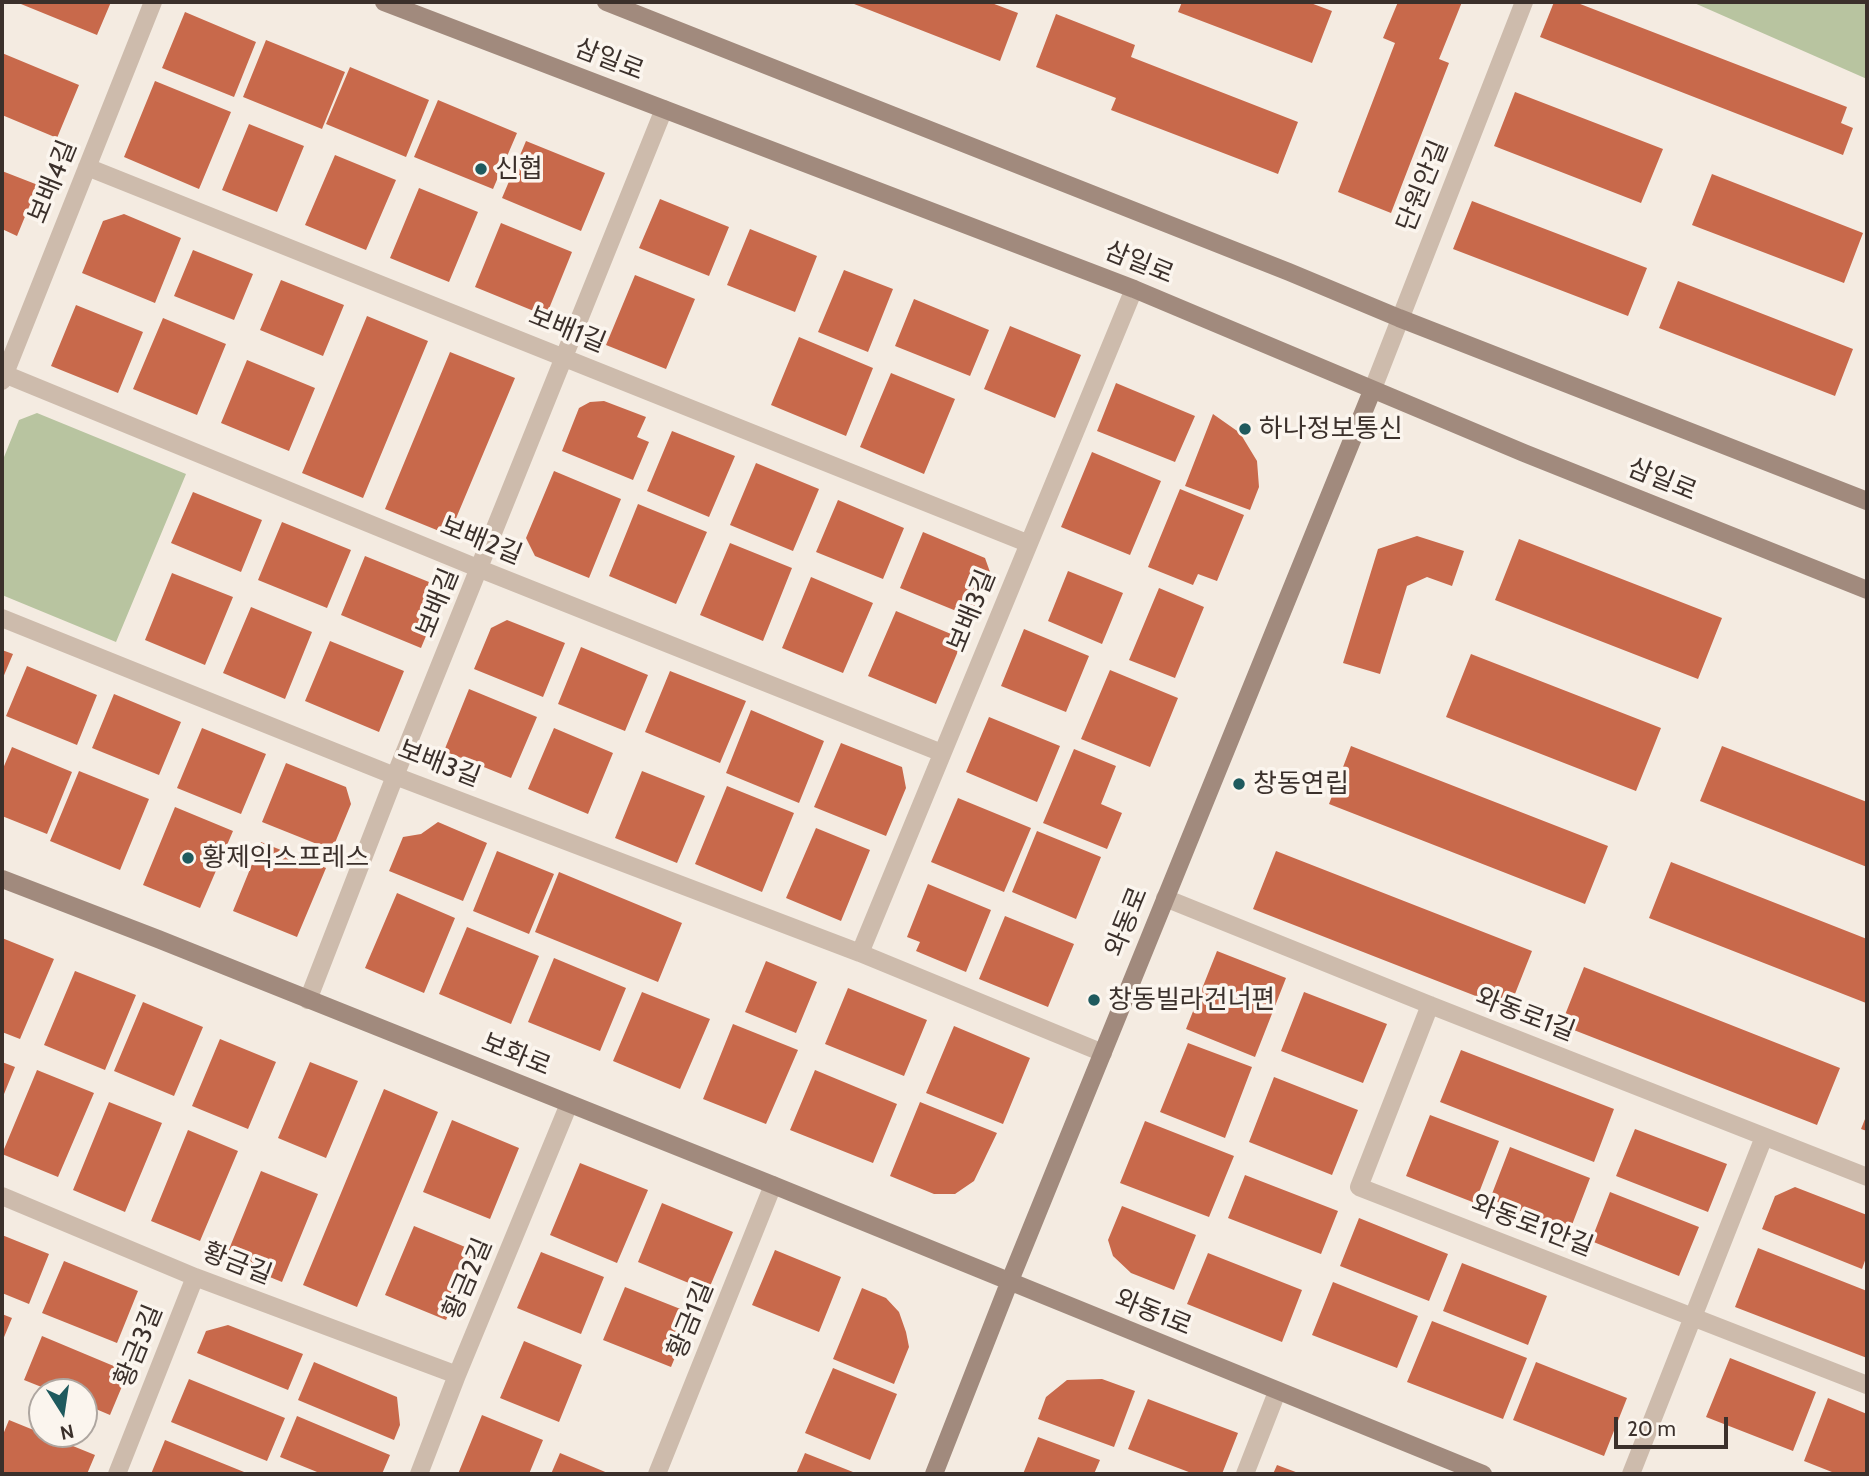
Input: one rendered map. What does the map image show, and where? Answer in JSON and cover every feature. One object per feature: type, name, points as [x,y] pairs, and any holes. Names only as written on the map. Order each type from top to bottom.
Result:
[{"type":"main road","name":"삼일로","points":[[384,2],[1134,289],[1372,391],[1867,590]]},
{"type":"main road","name":"삼일로","points":[[606,2],[1867,501]]},
{"type":"main road","name":"와동로","points":[[934,1474],[1372,391]]},
{"type":"main road","name":"보화로","points":[[2,879],[773,1185],[1009,1283]]},
{"type":"main road","name":"와동1로","points":[[1009,1283],[1483,1474]]},
{"type":"street","name":"보배4길","points":[[3,376],[153,2]]},
{"type":"street","name":"단원안길","points":[[1372,391],[1524,2]]},
{"type":"street","name":"보배길","points":[[307,1000],[664,108]]},
{"type":"street","name":"보배1길","points":[[87,167],[1027,543]]},
{"type":"street","name":"보배3길","points":[[860,953],[1134,289]]},
{"type":"street","name":"보배2길","points":[[3,376],[942,753]]},
{"type":"street","name":"보배3길","points":[[2,618],[395,776],[860,953],[1104,1053]]},
{"type":"street","name":"와동로1길","points":[[1165,898],[1867,1177]]},
{"type":"street","name":"와동로1안길","points":[[1430,1005],[1359,1187],[1867,1385]]},
{"type":"street","name":"황금2길","points":[[419,1474],[569,1104]]},
{"type":"street","points":[[1631,1474],[1764,1137]]},
{"type":"street","name":"황금1길","points":[[657,1474],[773,1185]]},
{"type":"street","name":"황금길","points":[[2,1196],[195,1277],[457,1375]]},
{"type":"street","name":"황금3길","points":[[117,1474],[195,1277]]},
{"type":"street","points":[[1245,1474],[1278,1392]]},
{"type":"green space","points":[[1692,2],[1867,2],[1867,79]]},
{"type":"green space","points":[[37,413],[186,474],[116,642],[2,595],[2,462],[19,420]]},
{"type":"building","points":[[16,2],[111,2],[97,35]]},
{"type":"building","points":[[849,2],[989,2],[1018,13],[1000,61]]},
{"type":"building","points":[[1182,2],[1308,2],[1332,11],[1312,63],[1178,12]]},
{"type":"building","points":[[1398,2],[1462,2],[1439,59],[1449,63],[1391,213],[1338,192],[1395,43],[1383,38]]},
{"type":"building","points":[[1554,2],[1575,2],[1847,107],[1841,123],[1853,128],[1843,155],[1540,37]]},
{"type":"building","points":[[185,12],[256,42],[234,97],[162,68]]},
{"type":"building","points":[[1056,14],[1135,45],[1131,57],[1298,122],[1278,174],[1111,110],[1116,98],[1036,67]]},
{"type":"building","points":[[266,40],[345,72],[322,129],[243,97]]},
{"type":"building","points":[[2,53],[79,85],[57,138],[2,115]]},
{"type":"building","points":[[350,67],[429,100],[406,157],[326,124]]},
{"type":"building","points":[[155,81],[231,112],[199,189],[124,157]]},
{"type":"building","points":[[1515,92],[1663,149],[1641,203],[1494,146]]},
{"type":"building","points":[[438,100],[517,133],[493,189],[414,157]]},
{"type":"building","points":[[249,124],[304,146],[277,212],[222,190]]},
{"type":"building","points":[[526,141],[605,173],[581,231],[502,198]]},
{"type":"building","points":[[335,155],[396,180],[366,250],[305,225]]},
{"type":"building","points":[[2,171],[38,185],[17,236],[2,229]]},
{"type":"building","points":[[1712,174],[1863,233],[1844,283],[1692,225]]},
{"type":"building","points":[[419,188],[478,212],[449,282],[390,258]]},
{"type":"building","points":[[660,199],[729,227],[709,276],[639,248]]},
{"type":"building","points":[[1472,201],[1647,268],[1628,316],[1453,249]]},
{"type":"building","points":[[124,214],[181,238],[155,303],[82,273],[103,221]]},
{"type":"building","points":[[501,223],[572,252],[546,316],[475,287]]},
{"type":"building","points":[[750,229],[817,256],[795,312],[727,285]]},
{"type":"building","points":[[193,250],[253,274],[234,320],[174,296]]},
{"type":"building","points":[[844,270],[893,289],[868,352],[818,332]]},
{"type":"building","points":[[635,275],[695,299],[666,369],[606,345]]},
{"type":"building","points":[[281,280],[344,305],[323,356],[260,330]]},
{"type":"building","points":[[1678,281],[1853,349],[1835,396],[1659,328]]},
{"type":"building","points":[[914,299],[989,330],[970,376],[895,346]]},
{"type":"building","points":[[76,305],[143,332],[118,393],[51,366]]},
{"type":"building","points":[[367,316],[428,341],[363,498],[302,473]]},
{"type":"building","points":[[163,318],[226,344],[197,415],[133,389]]},
{"type":"building","points":[[1010,326],[1081,355],[1055,418],[984,389]]},
{"type":"building","points":[[799,337],[873,368],[846,436],[771,405]]},
{"type":"building","points":[[450,352],[515,378],[449,535],[385,509]]},
{"type":"building","points":[[247,360],[315,388],[289,451],[221,423]]},
{"type":"building","points":[[891,373],[955,399],[924,474],[860,447]]},
{"type":"building","points":[[1116,383],[1195,416],[1175,462],[1097,431]]},
{"type":"building","points":[[604,401],[646,417],[637,437],[649,442],[633,480],[562,451],[579,408],[590,402]]},
{"type":"building","points":[[1213,414],[1240,433],[1257,461],[1259,487],[1250,510],[1185,486]]},
{"type":"building","points":[[672,431],[735,456],[709,517],[647,491]]},
{"type":"building","points":[[1092,452],[1161,481],[1130,555],[1061,527]]},
{"type":"building","points":[[756,463],[819,489],[793,551],[730,525]]},
{"type":"building","points":[[554,471],[621,499],[589,578],[535,556],[526,538]]},
{"type":"building","points":[[1180,489],[1244,515],[1217,581],[1198,574],[1193,585],[1148,567]]},
{"type":"building","points":[[193,492],[262,520],[241,572],[171,543]]},
{"type":"building","points":[[838,500],[904,528],[883,579],[816,552]]},
{"type":"building","points":[[638,504],[707,532],[676,604],[609,576]]},
{"type":"building","points":[[282,522],[351,550],[327,608],[258,580]]},
{"type":"building","points":[[923,532],[985,558],[990,572],[971,617],[900,588]]},
{"type":"building","points":[[1417,536],[1464,551],[1452,586],[1427,577],[1407,586],[1380,674],[1343,663],[1378,549]]},
{"type":"building","points":[[1519,539],[1722,618],[1698,679],[1495,600]]},
{"type":"building","points":[[730,543],[792,568],[763,641],[700,615]]},
{"type":"building","points":[[365,556],[429,582],[438,607],[421,648],[341,615]]},
{"type":"building","points":[[1068,571],[1123,593],[1102,644],[1048,621]]},
{"type":"building","points":[[172,573],[233,597],[205,665],[145,640]]},
{"type":"building","points":[[811,577],[873,603],[843,673],[782,648]]},
{"type":"building","points":[[1159,588],[1204,607],[1175,678],[1129,660]]},
{"type":"building","points":[[251,607],[312,632],[285,699],[223,673]]},
{"type":"building","points":[[896,611],[963,639],[936,704],[868,676]]},
{"type":"building","points":[[507,620],[565,643],[543,697],[474,669],[491,628]]},
{"type":"building","points":[[1024,629],[1089,656],[1066,712],[1001,686]]},
{"type":"building","points":[[330,641],[404,671],[379,732],[305,701]]},
{"type":"building","points":[[581,647],[648,675],[625,731],[558,704]]},
{"type":"building","points":[[2,650],[13,654],[2,680]]},
{"type":"building","points":[[1471,654],[1661,728],[1636,791],[1446,717]]},
{"type":"building","points":[[27,666],[97,695],[77,745],[6,716]]},
{"type":"building","points":[[1110,670],[1178,698],[1150,767],[1081,739]]},
{"type":"building","points":[[670,671],[746,701],[720,763],[645,732]]},
{"type":"building","points":[[469,689],[537,717],[511,778],[444,751]]},
{"type":"building","points":[[114,694],[181,722],[159,775],[92,748]]},
{"type":"building","points":[[751,710],[824,741],[799,803],[726,773]]},
{"type":"building","points":[[989,717],[1060,746],[1037,802],[966,772]]},
{"type":"building","points":[[202,728],[266,754],[241,814],[177,788]]},
{"type":"building","points":[[554,728],[613,753],[588,814],[528,789]]},
{"type":"building","points":[[841,743],[902,767],[906,788],[886,836],[814,807]]},
{"type":"building","points":[[1351,746],[1608,846],[1585,904],[1329,804]]},
{"type":"building","points":[[1722,746],[1867,802],[1867,867],[1700,801]]},
{"type":"building","points":[[12,747],[72,772],[47,834],[2,816],[2,771]]},
{"type":"building","points":[[1074,749],[1116,766],[1101,804],[1122,813],[1107,849],[1043,823]]},
{"type":"building","points":[[286,763],[346,787],[351,804],[332,850],[262,822]]},
{"type":"building","points":[[79,771],[149,799],[120,870],[50,841]]},
{"type":"building","points":[[642,771],[705,796],[677,863],[615,838]]},
{"type":"building","points":[[727,786],[794,813],[762,892],[695,864]]},
{"type":"building","points":[[958,798],[1031,828],[1004,892],[931,862]]},
{"type":"building","points":[[175,807],[233,831],[200,908],[143,885]]},
{"type":"building","points":[[438,822],[487,843],[463,901],[389,871],[403,837],[421,834]]},
{"type":"building","points":[[816,828],[870,850],[841,921],[786,898]]},
{"type":"building","points":[[1037,831],[1101,857],[1076,919],[1012,892]]},
{"type":"building","points":[[261,842],[326,868],[297,937],[233,911]]},
{"type":"building","points":[[497,851],[554,874],[529,934],[473,911]]},
{"type":"building","points":[[1276,851],[1532,951],[1509,1009],[1253,909]]},
{"type":"building","points":[[1671,862],[1867,939],[1866,1003],[1649,918]]},
{"type":"building","points":[[559,872],[682,923],[658,982],[535,932]]},
{"type":"building","points":[[928,884],[991,910],[966,972],[916,951],[920,942],[907,937]]},
{"type":"building","points":[[397,893],[455,918],[424,993],[365,968]]},
{"type":"building","points":[[1005,916],[1074,944],[1048,1007],[979,979]]},
{"type":"building","points":[[467,927],[539,956],[511,1024],[439,994]]},
{"type":"building","points":[[2,938],[54,959],[20,1039],[2,1032]]},
{"type":"building","points":[[1217,951],[1286,978],[1255,1057],[1186,1029]]},
{"type":"building","points":[[554,958],[626,988],[600,1051],[528,1022]]},
{"type":"building","points":[[766,961],[817,982],[796,1033],[745,1012]]},
{"type":"building","points":[[1584,967],[1840,1068],[1817,1125],[1561,1025]]},
{"type":"building","points":[[75,971],[136,995],[105,1070],[44,1045]]},
{"type":"building","points":[[848,988],[927,1020],[904,1076],[825,1044]]},
{"type":"building","points":[[642,992],[710,1019],[680,1089],[613,1061]]},
{"type":"building","points":[[1304,992],[1387,1024],[1363,1083],[1281,1051]]},
{"type":"building","points":[[143,1002],[203,1027],[174,1096],[114,1071]]},
{"type":"building","points":[[733,1024],[798,1050],[766,1124],[703,1099]]},
{"type":"building","points":[[954,1026],[1030,1058],[1003,1124],[926,1093]]},
{"type":"building","points":[[220,1039],[276,1062],[248,1129],[192,1106]]},
{"type":"building","points":[[1188,1043],[1252,1067],[1225,1138],[1160,1112]]},
{"type":"building","points":[[1461,1050],[1614,1109],[1594,1162],[1440,1102]]},
{"type":"building","points":[[2,1062],[15,1067],[2,1099]]},
{"type":"building","points":[[310,1062],[358,1081],[326,1158],[278,1138]]},
{"type":"building","points":[[37,1070],[94,1093],[58,1177],[2,1154]]},
{"type":"building","points":[[815,1070],[897,1104],[873,1163],[790,1130]]},
{"type":"building","points":[[1274,1077],[1358,1110],[1332,1175],[1249,1142]]},
{"type":"building","points":[[384,1089],[438,1112],[357,1307],[303,1285]]},
{"type":"building","points":[[109,1102],[162,1123],[125,1212],[73,1190]]},
{"type":"building","points":[[920,1102],[997,1133],[974,1181],[955,1194],[934,1194],[890,1176]]},
{"type":"building","points":[[1867,1114],[1867,1131],[1861,1129]]},
{"type":"building","points":[[1430,1115],[1499,1141],[1475,1203],[1406,1176]]},
{"type":"building","points":[[452,1120],[519,1148],[490,1219],[423,1192]]},
{"type":"building","points":[[1145,1121],[1234,1156],[1209,1217],[1120,1183]]},
{"type":"building","points":[[1635,1129],[1727,1164],[1708,1212],[1616,1176]]},
{"type":"building","points":[[188,1130],[238,1151],[200,1241],[151,1221]]},
{"type":"building","points":[[1510,1147],[1590,1178],[1570,1230],[1490,1199]]},
{"type":"building","points":[[580,1163],[648,1190],[617,1263],[550,1235]]},
{"type":"building","points":[[261,1171],[318,1194],[282,1282],[225,1259]]},
{"type":"building","points":[[1245,1175],[1338,1211],[1321,1254],[1228,1218]]},
{"type":"building","points":[[1795,1187],[1867,1215],[1867,1255],[1862,1269],[1762,1229],[1775,1196]]},
{"type":"building","points":[[1610,1192],[1699,1227],[1679,1276],[1591,1241]]},
{"type":"building","points":[[662,1203],[733,1232],[708,1291],[638,1262]]},
{"type":"building","points":[[1122,1206],[1196,1235],[1174,1290],[1131,1273],[1113,1256],[1108,1240]]},
{"type":"building","points":[[1359,1218],[1448,1254],[1429,1301],[1340,1266]]},
{"type":"building","points":[[414,1226],[475,1251],[446,1320],[385,1295]]},
{"type":"building","points":[[2,1235],[49,1254],[29,1304],[2,1293]]},
{"type":"building","points":[[1758,1248],[1867,1291],[1867,1358],[1735,1307]]},
{"type":"building","points":[[775,1250],[841,1277],[819,1332],[752,1305]]},
{"type":"building","points":[[541,1252],[604,1277],[581,1334],[517,1308]]},
{"type":"building","points":[[1208,1253],[1302,1290],[1282,1342],[1187,1304]]},
{"type":"building","points":[[64,1261],[138,1291],[117,1343],[42,1313]]},
{"type":"building","points":[[1462,1263],[1547,1296],[1528,1345],[1443,1311]]},
{"type":"building","points":[[1333,1282],[1418,1316],[1397,1368],[1312,1335]]},
{"type":"building","points":[[625,1287],[693,1314],[671,1367],[603,1340]]},
{"type":"building","points":[[862,1288],[886,1298],[899,1312],[906,1332],[909,1347],[894,1384],[833,1359]]},
{"type":"building","points":[[2,1314],[12,1318],[2,1342]]},
{"type":"building","points":[[1432,1321],[1527,1358],[1503,1419],[1407,1382]]},
{"type":"building","points":[[228,1325],[303,1354],[288,1390],[197,1353],[206,1331]]},
{"type":"building","points":[[42,1336],[128,1372],[110,1415],[98,1410],[98,1378],[24,1380]]},
{"type":"building","points":[[524,1341],[582,1365],[559,1422],[500,1398]]},
{"type":"building","points":[[1730,1358],[1816,1392],[1793,1451],[1706,1417]]},
{"type":"building","points":[[314,1362],[397,1397],[400,1425],[394,1440],[298,1400]]},
{"type":"building","points":[[1536,1362],[1627,1398],[1604,1456],[1513,1420]]},
{"type":"building","points":[[833,1368],[897,1394],[870,1460],[805,1433]]},
{"type":"building","points":[[189,1379],[285,1418],[267,1461],[171,1422]]},
{"type":"building","points":[[1102,1379],[1135,1391],[1114,1447],[1038,1419],[1046,1397],[1067,1380]]},
{"type":"building","points":[[1828,1398],[1867,1414],[1867,1474],[1837,1474],[1804,1461]]},
{"type":"building","points":[[1148,1399],[1238,1433],[1222,1474],[1194,1474],[1128,1449]]},
{"type":"building","points":[[482,1415],[543,1440],[529,1474],[458,1474]]},
{"type":"building","points":[[297,1416],[390,1455],[382,1474],[322,1474],[280,1457]]},
{"type":"building","points":[[9,1420],[28,1428],[28,1448],[78,1448],[95,1455],[87,1474],[2,1474],[2,1437]]},
{"type":"building","points":[[1038,1437],[1100,1460],[1094,1474],[1023,1474]]},
{"type":"building","points":[[165,1440],[249,1474],[151,1474]]},
{"type":"building","points":[[560,1453],[610,1474],[551,1474]]},
{"type":"building","points":[[805,1453],[858,1474],[796,1474]]},
{"type":"building","points":[[1277,1465],[1301,1474],[1273,1474]]},
{"type":"place","name":"신협","points":[[481,169]]},
{"type":"place","name":"하나정보통신","points":[[1245,429]]},
{"type":"place","name":"창동연립","points":[[1239,784]]},
{"type":"place","name":"황제익스프레스","points":[[188,858]]},
{"type":"place","name":"창동빌라건너편","points":[[1094,1000]]}]
